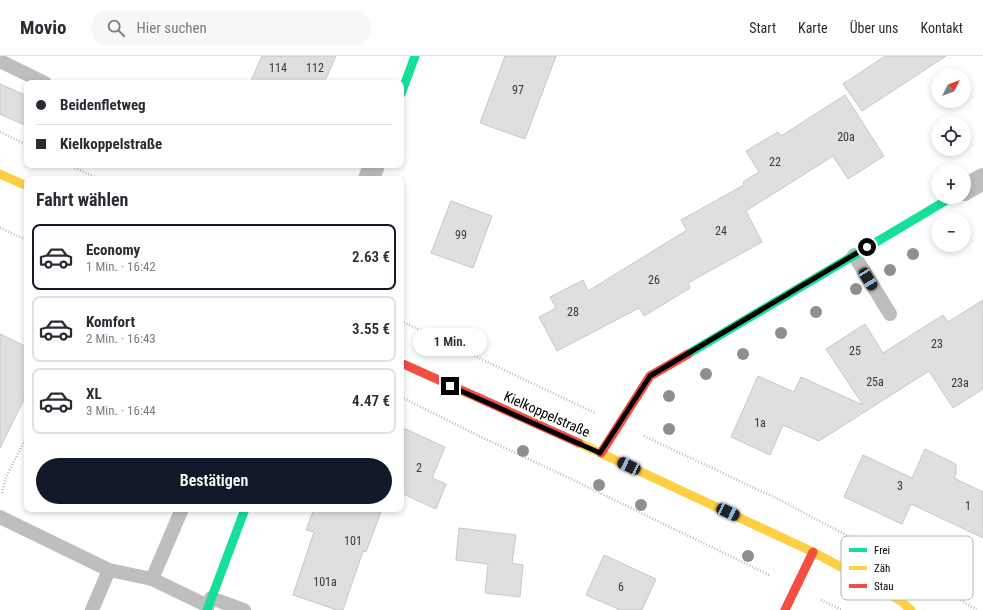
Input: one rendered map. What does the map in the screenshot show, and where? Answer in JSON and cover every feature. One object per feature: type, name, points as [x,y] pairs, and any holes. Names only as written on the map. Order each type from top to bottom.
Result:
[{"type":"street","points":[[404,86],[415,56]]},
{"type":"street","points":[[0,174],[24,185]]},
{"type":"street","points":[[971,186],[983,179]]},
{"type":"street","points":[[600,453],[650,376],[940,204]]},
{"type":"street","name":"Kielkoppelstraße","points":[[404,364],[600,453],[813,552],[841,567]]},
{"type":"street","points":[[209,605],[244,512]]},
{"type":"street","points":[[785,610],[813,552]]},
{"type":"street","name":"Kielkoppelstraße","points":[[899,600],[911,610]]},
{"type":"lane","points":[[0,61],[39,80]]},
{"type":"lane","points":[[854,255],[890,314]]},
{"type":"lane","points":[[152,579],[181,512]]},
{"type":"lane","points":[[0,517],[109,570],[152,579],[209,605],[244,610]]},
{"type":"lane","points":[[92,610],[109,570]]},
{"type":"path","points":[[0,132],[24,144]]},
{"type":"path","points":[[75,168],[93,176]]},
{"type":"path","points":[[1,228],[24,239]]},
{"type":"path","points":[[404,322],[780,500],[848,536]]},
{"type":"path","points":[[404,399],[477,436],[564,476],[842,610]]},
{"type":"path","points":[[2,495],[6,477],[24,442]]},
{"type":"path","points":[[960,600],[977,610]]},
{"type":"building","points":[[262,56],[336,56],[325,80],[251,80]]},
{"type":"building","points":[[505,56],[556,56],[525,139],[480,123]]},
{"type":"building","points":[[885,56],[946,56],[862,111],[843,84]]},
{"type":"building","points":[[0,84],[24,95],[24,125],[0,114]]},
{"type":"building","points":[[845,95],[884,156],[848,179],[833,156],[746,211],[762,242],[688,283],[690,288],[644,316],[639,308],[557,351],[539,317],[556,308],[550,297],[583,280],[588,291],[687,230],[681,220],[744,185],[743,182],[759,172],[746,151],[778,132],[781,136]]},
{"type":"building","points":[[451,201],[492,216],[473,268],[431,253]]},
{"type":"building","points":[[983,300],[983,389],[953,408],[929,371],[819,441],[783,425],[770,455],[731,437],[758,376],[794,392],[801,377],[863,405],[826,349],[865,324],[883,353],[943,315],[948,322]]},
{"type":"building","points":[[0,334],[24,346],[24,399],[0,448]]},
{"type":"building","points":[[404,428],[445,447],[432,478],[446,484],[436,509],[404,494]]},
{"type":"building","points":[[925,449],[956,464],[956,474],[954,478],[983,492],[983,538],[911,504],[902,524],[844,497],[863,455],[912,478]]},
{"type":"building","points":[[313,512],[381,512],[366,552],[363,551],[343,610],[337,610],[293,595],[314,532],[306,530]]},
{"type":"building","points":[[459,528],[516,535],[512,563],[523,565],[520,597],[485,593],[488,564],[456,560]]},
{"type":"building","points":[[604,555],[656,579],[642,610],[620,610],[586,595]]},
{"type":"traffic: fast","points":[[404,86],[415,56]]},
{"type":"traffic: fast","points":[[688,354],[940,204]]},
{"type":"traffic: fast","points":[[207,610],[244,512]]},
{"type":"traffic: slow","points":[[0,174],[24,185]]},
{"type":"traffic: slow","points":[[579,443],[813,552],[841,567]]},
{"type":"traffic: slow","points":[[899,600],[911,610]]},
{"type":"traffic: jam","points":[[601,453],[650,376],[688,354]]},
{"type":"traffic: jam","points":[[404,364],[579,443]]},
{"type":"traffic: jam","points":[[785,610],[813,552]]},
{"type":"route","points":[[450,386],[600,453],[650,376],[867,247]]}]
